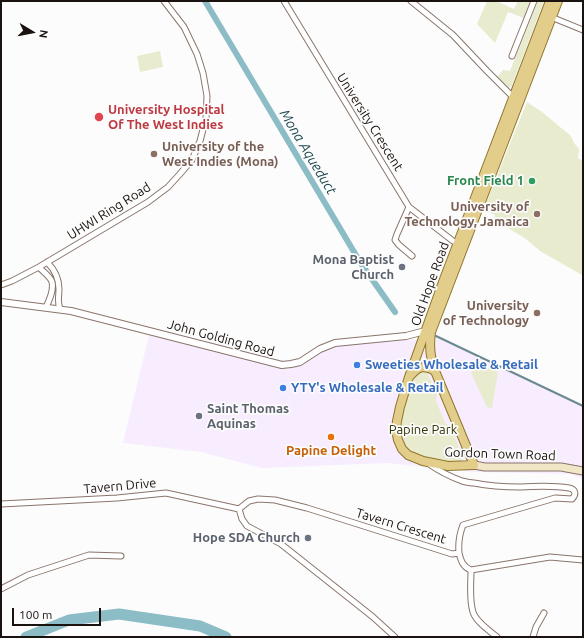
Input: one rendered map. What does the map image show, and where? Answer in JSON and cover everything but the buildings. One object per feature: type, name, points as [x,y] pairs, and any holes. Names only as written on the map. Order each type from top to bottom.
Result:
[{"type":"main road","name":"Old Hope Road","points":[[420,460],[408,455],[402,449],[398,440],[396,430],[400,407],[409,377],[520,103],[548,16],[550,1]]},
{"type":"main road","name":"Old Hope Road","points":[[474,465],[434,371],[431,361],[429,330],[443,282],[512,97],[548,16],[558,1]]},
{"type":"main road","points":[[409,377],[420,368],[428,367],[434,371]]},
{"type":"main road","name":"Gordon Town Road","points":[[420,460],[448,466],[474,465],[485,467],[561,467],[583,471]]},
{"type":"street","name":"UHWI Ring Road","points":[[1,285],[39,267],[148,202],[180,175],[192,160],[200,141],[206,118],[207,96],[203,73],[197,54],[184,27],[164,1]]},
{"type":"street","name":"University Crescent","points":[[284,1],[409,207],[453,241]]},
{"type":"street","points":[[411,1],[453,35],[512,97],[520,103]]},
{"type":"street","points":[[512,56],[534,1]]},
{"type":"street","points":[[548,16],[583,30]]},
{"type":"street","points":[[409,207],[397,234],[396,240],[399,245],[412,256]]},
{"type":"street","points":[[47,262],[52,267],[59,280],[58,304],[60,309]]},
{"type":"street","points":[[39,267],[52,282],[50,296],[46,307]]},
{"type":"street","name":"John Golding Road","points":[[1,302],[79,312],[282,365],[300,362],[320,349],[335,343],[406,336],[429,330]]},
{"type":"street","name":"Tavern Crescent","points":[[239,509],[249,501],[258,499],[275,500],[307,508],[452,554],[459,553],[458,540],[463,525],[555,498],[572,499],[575,497],[574,490],[561,487],[502,487],[463,481],[420,460]]},
{"type":"street","name":"Tavern Drive","points":[[1,504],[117,498],[166,493],[239,509]]},
{"type":"street","points":[[239,509],[247,526],[281,544],[373,617],[395,637]]},
{"type":"street","points":[[459,553],[466,568],[471,570],[550,557],[583,560]]},
{"type":"street","points":[[1,589],[28,575],[89,554],[121,556]]},
{"type":"street","points":[[471,570],[473,613],[483,626],[497,637]]},
{"type":"street","points":[[533,637],[536,627],[544,613]]},
{"type":"shaded area","points":[[150,331],[282,365],[300,362],[320,349],[369,339],[421,340],[436,336],[583,406],[583,479],[571,474],[475,472],[387,463],[262,468],[201,452],[123,443]]},
{"type":"green space","points":[[487,1],[496,1],[514,9],[518,1],[531,1],[524,18],[508,12],[495,43],[477,24]]},
{"type":"green space","points":[[538,1],[544,1],[511,87],[507,88],[496,78],[503,70],[510,71]]},
{"type":"green space","points":[[160,51],[163,67],[140,72],[137,56]]},
{"type":"green space","name":"Front Field 1","points":[[527,102],[542,112],[571,136],[579,149],[578,158],[583,161],[583,275],[540,251],[526,239],[508,228],[493,223],[495,215],[488,212],[491,205],[486,203]]},
{"type":"green space","points":[[476,362],[498,372],[492,408],[487,407],[471,373]]},
{"type":"green space","name":"Papine Park","points":[[421,371],[427,372],[437,395],[436,401],[445,423],[450,426],[462,455],[461,461],[456,464],[414,454],[406,447],[399,435],[402,412],[416,373]]},
{"type":"waterway","name":"Mona Aqueduct","points":[[205,1],[360,262],[395,312]]},
{"type":"waterway","points":[[436,336],[583,406]]},
{"type":"waterway","points":[[26,637],[69,620],[119,614],[200,626],[226,637]]},
{"type":"place","name":"University Hospital Of The West Indies","points":[[99,117]]},
{"type":"place","name":"University of the West Indies (Mona)","points":[[154,154]]},
{"type":"place","name":"Front Field 1","points":[[532,181]]},
{"type":"place","name":"University of Technology, Jamaica","points":[[537,214]]},
{"type":"place","name":"Mona Baptist Church","points":[[402,267]]},
{"type":"place","name":"University of Technology","points":[[537,313]]},
{"type":"place","name":"Sweeties Wholesale & Retail","points":[[357,365]]},
{"type":"place","name":"YTY's Wholesale & Retail","points":[[283,388]]},
{"type":"place","name":"Saint Thomas Aquinas","points":[[199,416]]},
{"type":"place","name":"Papine Delight","points":[[331,437]]},
{"type":"place","name":"Hope SDA Church","points":[[308,538]]}]
